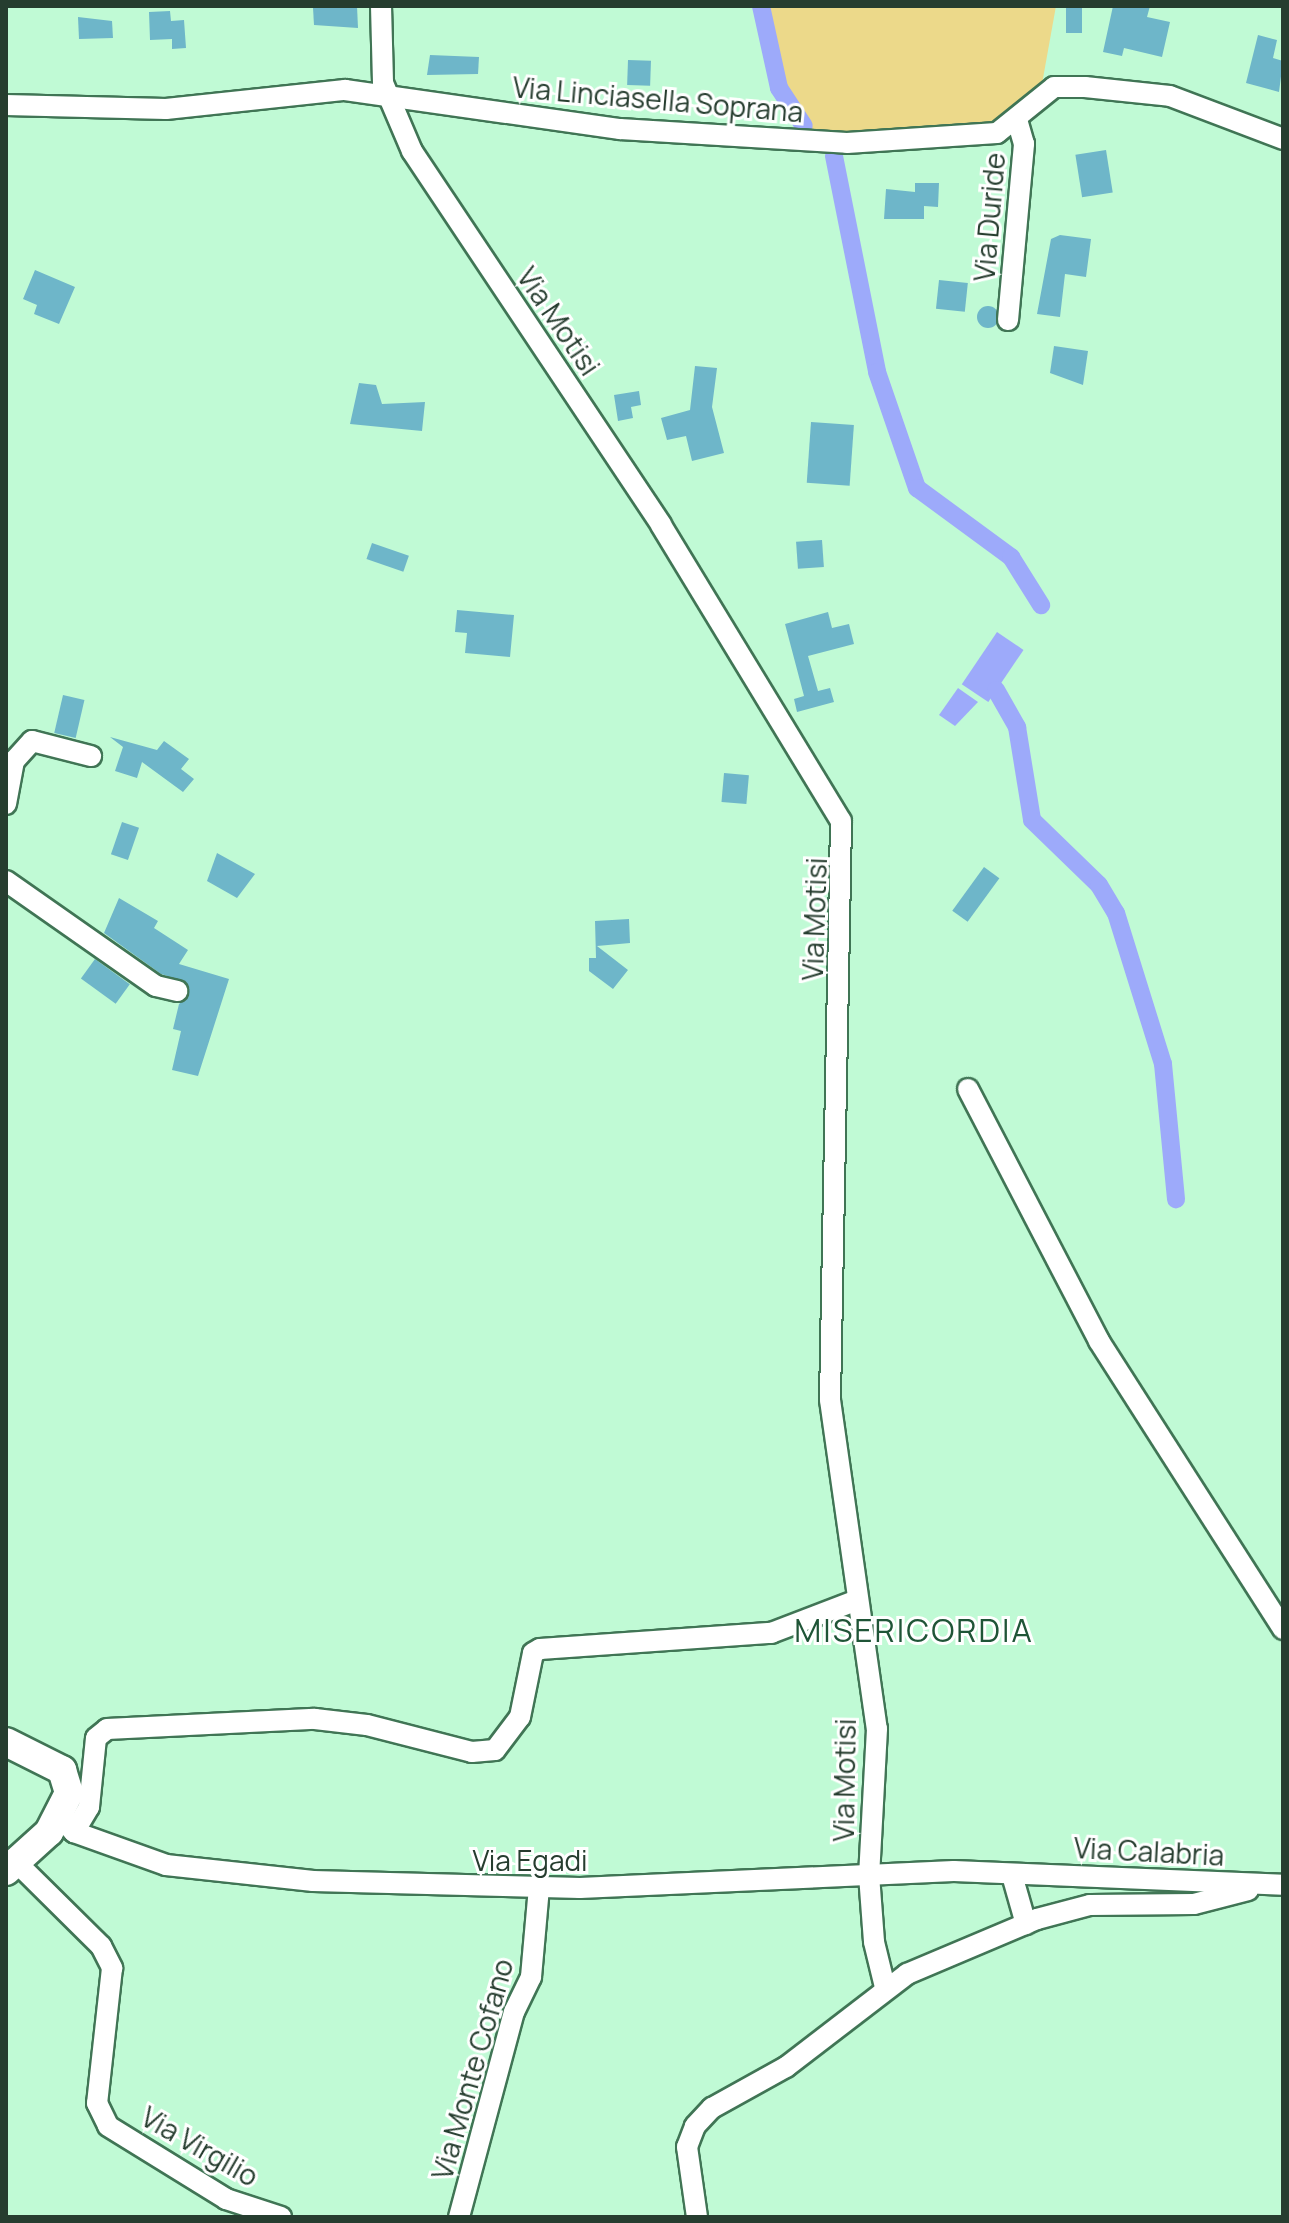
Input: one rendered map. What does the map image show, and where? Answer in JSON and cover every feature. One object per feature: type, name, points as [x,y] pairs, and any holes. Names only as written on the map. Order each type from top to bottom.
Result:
[{"type":"main road","points":[[6,1742],[62,1770],[69,1793],[67,1825],[11,1867]]},
{"type":"street","points":[[381,6],[385,94]]},
{"type":"street","name":"Via Linciasella Soprana","points":[[6,105],[166,109],[345,90],[620,129],[847,143],[997,133],[1054,87],[1085,87],[1170,96],[1283,139]]},
{"type":"street","name":"Via Motisi","points":[[385,94],[412,151],[661,525],[841,821],[828,1339],[836,1468],[877,1729],[869,1875],[874,1942],[884,1988]]},
{"type":"street","name":"Via Duride","points":[[1008,320],[1024,144],[1017,119]]},
{"type":"street","points":[[6,804],[14,761],[32,741],[91,756]]},
{"type":"street","points":[[6,881],[156,986],[177,991]]},
{"type":"street","points":[[968,1089],[1099,1341],[1283,1629]]},
{"type":"street","points":[[67,1825],[89,1807],[96,1738],[107,1729],[315,1719],[367,1725],[472,1752],[495,1750],[520,1717],[533,1653],[540,1649],[771,1633],[855,1601]]},
{"type":"street","name":"Via Egadi","points":[[67,1825],[166,1865],[232,1876],[539,1888],[869,1875],[1012,1875]]},
{"type":"street","name":"Via Virgilio","points":[[11,1867],[101,1946],[112,1968],[97,2103],[108,2126],[226,2199],[281,2217]]},
{"type":"street","points":[[1012,1875],[1026,1924]]},
{"type":"street","name":"Via Calabria","points":[[1012,1875],[1274,1885]]},
{"type":"street","points":[[697,2217],[687,2147],[695,2126],[712,2108],[786,2067],[884,1988],[1026,1924],[1090,1905],[1194,1904],[1274,1885]]},
{"type":"street","name":"Via Monte Cofano","points":[[459,2217],[514,2012],[531,1977],[539,1888]]},
{"type":"shaded area","points":[[761,6],[1056,6],[1040,95],[997,133],[821,141],[793,115],[779,88]]},
{"type":"water","points":[[997,632],[1024,650],[988,702],[962,684]]},
{"type":"water","points":[[958,688],[978,702],[955,726],[939,715]]},
{"type":"building","points":[[357,6],[358,28],[314,25],[313,8]]},
{"type":"building","points":[[1066,6],[1082,6],[1082,33],[1066,33]]},
{"type":"building","points":[[1113,6],[1150,6],[1147,17],[1170,22],[1162,57],[1124,48],[1122,56],[1103,52]]},
{"type":"building","points":[[170,11],[171,21],[184,20],[186,48],[172,49],[172,39],[150,40],[149,12]]},
{"type":"building","points":[[78,17],[112,21],[113,38],[79,39]]},
{"type":"building","points":[[1258,35],[1277,40],[1273,58],[1283,61],[1279,92],[1246,83]]},
{"type":"building","points":[[430,55],[479,57],[478,74],[427,75]]},
{"type":"building","points":[[628,60],[651,61],[650,86],[627,85]]},
{"type":"building","points":[[1106,150],[1113,192],[1082,197],[1075,155]]},
{"type":"building","points":[[915,183],[939,183],[938,207],[924,206],[924,219],[884,219],[886,189],[915,192]]},
{"type":"building","points":[[1060,235],[1091,239],[1086,277],[1065,274],[1060,317],[1037,314],[1051,239]]},
{"type":"building","points":[[35,270],[75,287],[59,324],[34,314],[37,305],[23,299]]},
{"type":"building","points":[[939,280],[968,283],[965,312],[936,309]]},
{"type":"building","points":[[988,306],[996,309],[999,317],[996,325],[988,328],[980,325],[977,317],[980,309]]},
{"type":"building","points":[[1054,346],[1088,351],[1083,385],[1050,373]]},
{"type":"building","points":[[695,366],[717,368],[712,407],[724,453],[692,461],[686,436],[667,440],[661,418],[690,410]]},
{"type":"building","points":[[359,383],[376,385],[382,404],[425,402],[422,431],[350,424]]},
{"type":"building","points":[[639,391],[641,405],[631,407],[633,418],[618,421],[614,395]]},
{"type":"building","points":[[811,422],[854,425],[850,486],[807,483]]},
{"type":"building","points":[[822,540],[824,567],[798,569],[796,542]]},
{"type":"building","points":[[372,543],[409,556],[403,572],[366,559]]},
{"type":"building","points":[[457,610],[514,615],[510,657],[465,653],[467,633],[455,632]]},
{"type":"building","points":[[828,612],[832,628],[849,624],[854,644],[808,656],[818,691],[830,688],[834,702],[797,712],[794,699],[804,696],[785,624]]},
{"type":"building","points":[[63,695],[84,700],[76,738],[54,733]]},
{"type":"building","points":[[110,737],[157,750],[164,741],[189,759],[181,769],[194,779],[183,792],[142,762],[137,778],[115,771],[123,747]]},
{"type":"building","points":[[724,773],[749,775],[746,804],[721,802]]},
{"type":"building","points":[[122,822],[139,828],[128,860],[111,854]]},
{"type":"building","points":[[217,853],[255,874],[237,898],[207,881]]},
{"type":"building","points":[[984,867],[999,878],[968,922],[952,911]]},
{"type":"building","points":[[119,898],[158,921],[154,928],[188,950],[179,964],[229,979],[198,1076],[172,1070],[181,1031],[173,1029],[179,1004],[189,995],[186,982],[161,974],[104,933]]},
{"type":"building","points":[[629,919],[630,943],[597,946],[628,970],[613,989],[589,971],[589,958],[596,958],[595,921]]},
{"type":"building","points":[[95,959],[130,984],[116,1004],[81,978]]},
{"type":"waterway","points":[[761,6],[779,88],[804,126]]},
{"type":"waterway","points":[[834,156],[877,372],[917,488],[1011,557],[1041,605]]},
{"type":"waterway","points":[[996,690],[1017,727],[1032,820],[1099,885],[1116,913],[1163,1064],[1176,1199]]},
{"type":"district","name":"MISERICORDIA","points":[[914,1630]]}]
